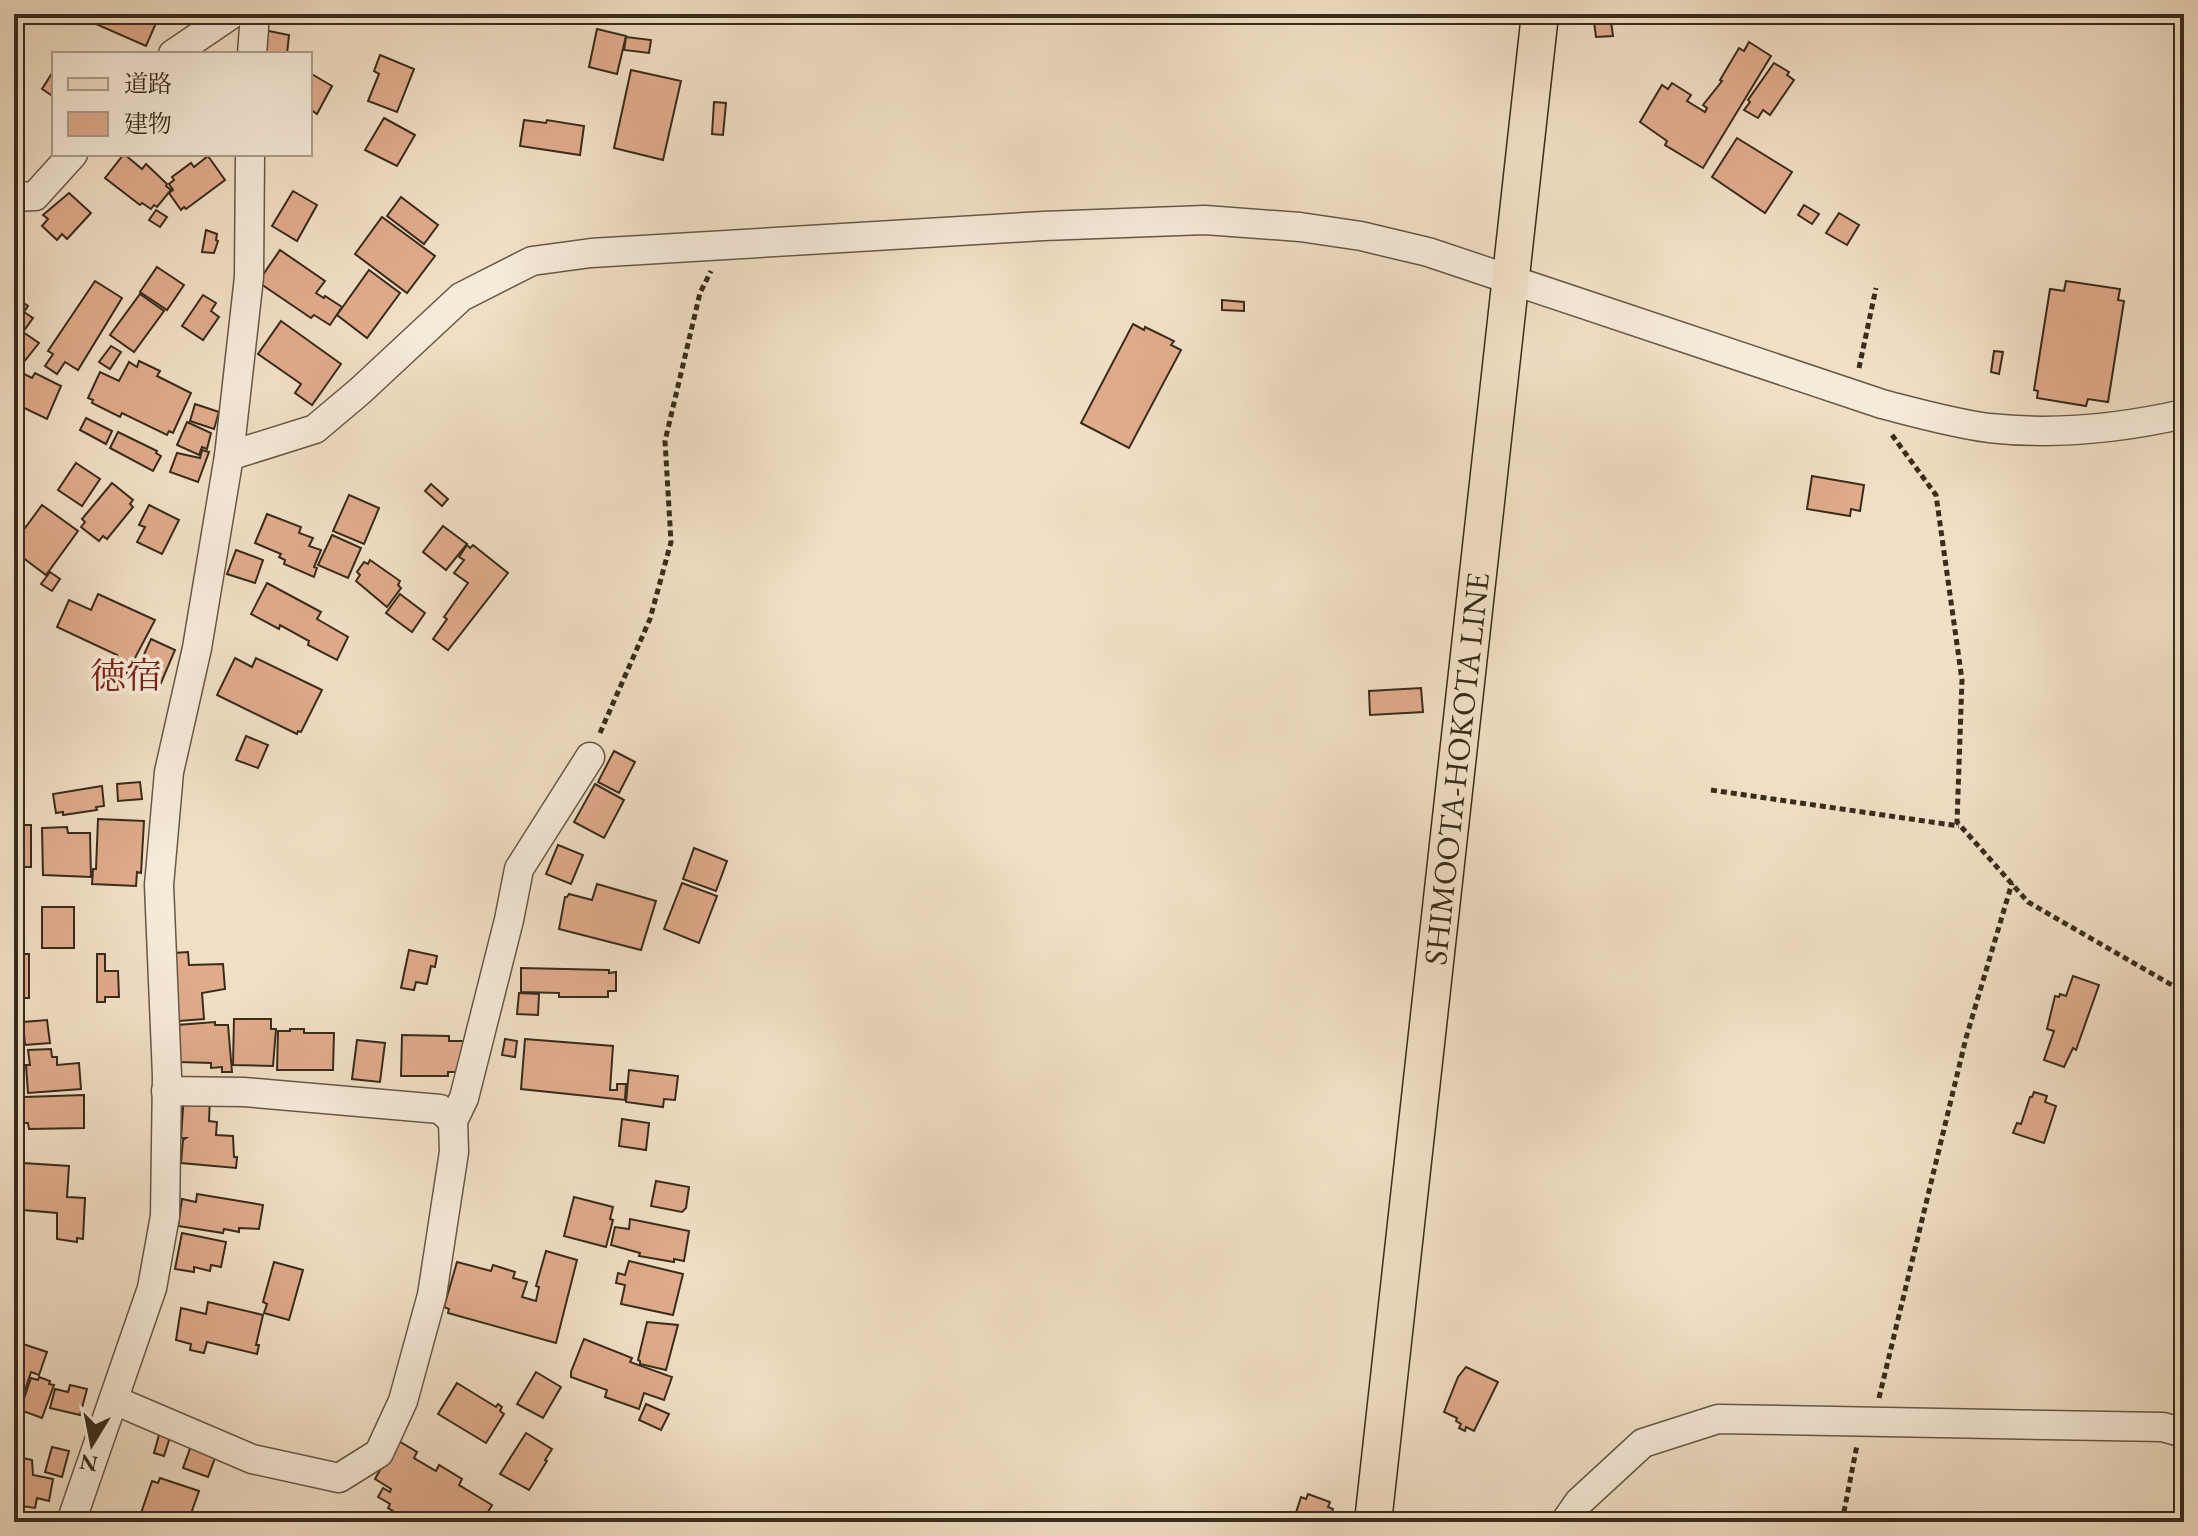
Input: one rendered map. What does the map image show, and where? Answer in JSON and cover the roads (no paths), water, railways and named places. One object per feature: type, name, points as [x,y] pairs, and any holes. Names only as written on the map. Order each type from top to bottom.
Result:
[{"type":"main road","name":"SHIMOOTA-HOKOTA LINE","points":[[1373,1522],[1540,14]]},
{"type":"street","points":[[176,52],[232,14]]},
{"type":"street","points":[[252,52],[255,14]]},
{"type":"street","points":[[14,197],[35,196],[71,156]]},
{"type":"street","points":[[71,1522],[152,1288],[165,1216],[166,1091],[159,885],[169,772],[197,648],[229,456],[249,277],[250,156]]},
{"type":"street","points":[[229,456],[315,429],[461,297],[532,261],[591,253],[1043,226],[1205,220],[1300,227],[1361,236],[1428,252],[1875,401],[1941,420],[1991,428],[2082,429],[2184,414]]},
{"type":"street","points":[[114,1400],[252,1459],[339,1478],[379,1453],[403,1401],[432,1295],[454,1152],[453,1121],[464,1098],[519,869],[590,757]]},
{"type":"street","points":[[166,1091],[244,1092],[440,1109],[453,1121]]},
{"type":"street","points":[[1565,1522],[1579,1502],[1643,1443],[1718,1419],[2163,1427],[2184,1433]]},
{"type":"district","name":"徳宿","points":[[126,675]]}]
